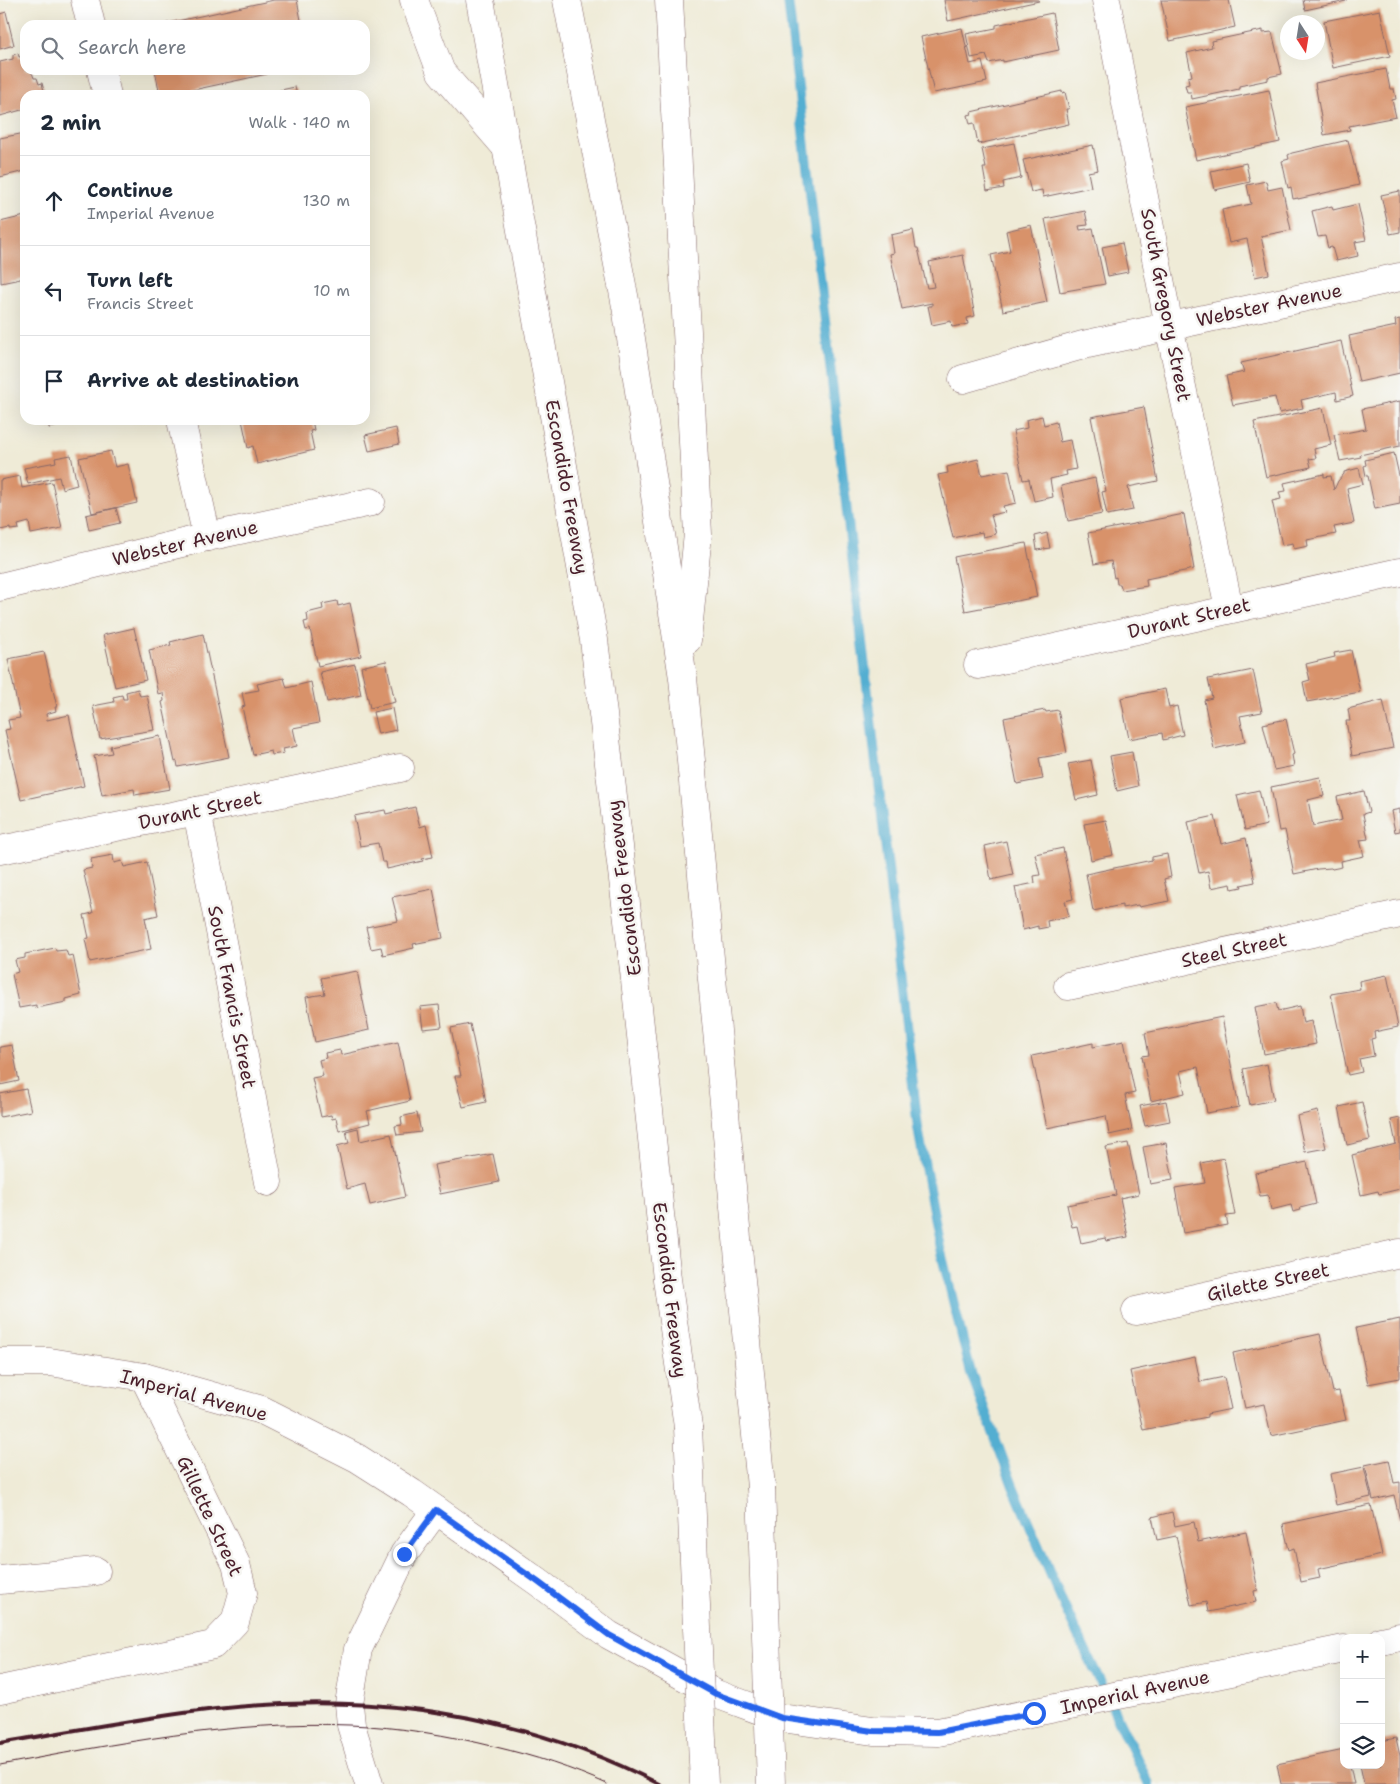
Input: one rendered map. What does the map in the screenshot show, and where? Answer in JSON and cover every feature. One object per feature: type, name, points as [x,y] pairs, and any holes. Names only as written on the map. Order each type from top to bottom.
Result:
[{"type":"main road","points":[[86,0],[90,20]]},
{"type":"main road","points":[[414,0],[441,72],[505,146]]},
{"type":"main road","name":"Escondido Freeway","points":[[480,0],[594,640],[634,970],[667,1278],[688,1427],[704,1784]]},
{"type":"main road","points":[[567,0],[626,306],[683,678],[761,1487],[770,1784]]},
{"type":"main road","points":[[669,0],[698,534],[683,678]]},
{"type":"main road","name":"South Gregory Street","points":[[1106,0],[1169,326],[1229,608]]},
{"type":"main road","points":[[102,75],[106,90]]},
{"type":"main road","name":"Webster Avenue","points":[[963,379],[1083,345],[1400,277]]},
{"type":"main road","points":[[181,425],[207,537]]},
{"type":"main road","name":"Webster Avenue","points":[[0,587],[207,537],[371,502]]},
{"type":"main road","name":"Durant Street","points":[[978,665],[1229,608],[1400,572]]},
{"type":"main road","name":"Durant Street","points":[[0,850],[400,768]]},
{"type":"main road","name":"South Francis Street","points":[[197,811],[268,1182]]},
{"type":"main road","name":"Steel Street","points":[[1068,986],[1400,914]]},
{"type":"main road","name":"Gilette Street","points":[[1136,1311],[1400,1253]]},
{"type":"main road","name":"Imperial Avenue","points":[[0,1362],[50,1362],[144,1377],[262,1410],[357,1458],[436,1510],[609,1635],[716,1694],[782,1718],[873,1731],[938,1732],[1340,1650]]},
{"type":"main road","name":"Gillette Street","points":[[0,1690],[213,1645],[235,1622],[243,1593],[236,1564],[144,1377]]},
{"type":"main road","points":[[369,1784],[351,1725],[349,1704],[358,1649],[404,1554],[436,1510]]},
{"type":"main road","points":[[0,1580],[96,1571]]},
{"type":"main road","points":[[1385,1640],[1400,1638]]},
{"type":"building","points":[[274,0],[297,0],[301,20],[182,20]]},
{"type":"building","points":[[944,0],[1039,0],[1039,1],[948,21]]},
{"type":"building","points":[[1161,0],[1229,0],[1235,27],[1170,41]]},
{"type":"building","points":[[1303,0],[1346,0],[1346,1],[1305,10]]},
{"type":"building","points":[[1380,10],[1390,56],[1333,68],[1325,21]]},
{"type":"building","points":[[6,12],[14,45],[0,49],[0,14]]},
{"type":"building","points":[[1052,13],[1059,50],[1003,62],[1003,60],[989,63],[986,55],[971,58],[966,34],[996,28],[996,25]]},
{"type":"building","points":[[962,28],[970,64],[982,61],[987,82],[934,93],[921,37]]},
{"type":"building","points":[[1263,30],[1263,33],[1272,32],[1282,74],[1268,77],[1268,80],[1239,86],[1239,89],[1192,99],[1191,92],[1187,92],[1185,85],[1189,84],[1188,77],[1192,76],[1187,53],[1212,47],[1211,41]]},
{"type":"building","points":[[18,53],[20,57],[20,75],[33,75],[34,78],[37,78],[39,84],[42,83],[44,90],[20,90],[20,110],[0,116],[0,62],[13,59],[13,55]]},
{"type":"building","points":[[1386,69],[1390,89],[1394,89],[1396,99],[1392,100],[1396,117],[1349,126],[1350,130],[1324,135],[1315,83]]},
{"type":"building","points":[[156,75],[262,75],[193,90],[159,90]]},
{"type":"building","points":[[295,87],[296,90],[281,90]]},
{"type":"building","points":[[1269,90],[1280,142],[1196,160],[1185,107]]},
{"type":"building","points":[[1062,91],[1062,93],[1065,92],[1069,109],[1066,109],[1069,124],[978,144],[974,123],[970,124],[968,115],[972,114],[971,112]]},
{"type":"building","points":[[20,134],[20,172],[0,177],[0,138]]},
{"type":"building","points":[[1348,140],[1359,185],[1293,199],[1291,187],[1288,188],[1282,161],[1289,159],[1288,155],[1292,153]]},
{"type":"building","points":[[1014,143],[1021,178],[1003,182],[1004,188],[987,191],[983,168],[986,168],[982,149]]},
{"type":"building","points":[[1093,145],[1098,170],[1088,172],[1091,187],[1043,197],[1042,190],[1031,192],[1023,160]]},
{"type":"building","points":[[1246,163],[1250,182],[1215,190],[1211,171]]},
{"type":"building","points":[[1266,181],[1268,190],[1282,187],[1291,230],[1261,236],[1269,274],[1255,277],[1247,239],[1229,243],[1222,210],[1251,204],[1247,185]]},
{"type":"building","points":[[1400,191],[1400,232],[1390,234],[1381,195]]},
{"type":"building","points":[[1358,204],[1366,240],[1355,242],[1358,256],[1336,261],[1332,247],[1328,248],[1325,236],[1318,237],[1312,211],[1332,206],[1333,210]]},
{"type":"building","points":[[1085,211],[1088,225],[1079,226],[1080,230],[1093,228],[1105,284],[1060,292],[1045,219]]},
{"type":"building","points":[[20,217],[20,279],[1,283],[0,222]]},
{"type":"building","points":[[1031,225],[1047,302],[1003,311],[991,255],[1010,251],[1006,231]]},
{"type":"building","points":[[913,230],[927,288],[934,287],[929,262],[963,255],[975,316],[967,318],[968,324],[952,327],[951,321],[932,325],[928,306],[932,306],[932,303],[902,309],[890,254],[894,253],[891,235]]},
{"type":"building","points":[[1122,243],[1128,272],[1108,276],[1102,247]]},
{"type":"building","points":[[1400,319],[1400,373],[1359,382],[1349,336],[1396,326],[1395,320]]},
{"type":"building","points":[[1341,341],[1353,396],[1337,400],[1336,392],[1301,400],[1303,408],[1279,413],[1275,397],[1233,405],[1226,376],[1244,372],[1241,363]]},
{"type":"building","points":[[1400,401],[1400,446],[1340,461],[1334,435],[1366,429],[1362,409]]},
{"type":"building","points":[[1144,407],[1158,481],[1128,487],[1133,510],[1107,515],[1102,492],[1106,491],[1091,417]]},
{"type":"building","points":[[1323,408],[1331,445],[1314,449],[1316,458],[1309,459],[1311,467],[1266,477],[1254,422]]},
{"type":"building","points":[[1042,416],[1044,425],[1056,422],[1060,442],[1070,440],[1076,469],[1066,471],[1067,475],[1050,479],[1053,497],[1034,501],[1029,479],[1023,480],[1013,431],[1027,428],[1026,420]]},
{"type":"building","points":[[49,425],[63,425],[49,428]]},
{"type":"building","points":[[243,425],[313,425],[314,430],[310,431],[314,450],[257,464],[253,446],[248,448]]},
{"type":"building","points":[[396,428],[399,444],[369,451],[365,435]]},
{"type":"building","points":[[111,451],[115,467],[128,464],[137,503],[92,513],[79,458]]},
{"type":"building","points":[[1394,453],[1400,480],[1400,504],[1375,509],[1368,476],[1366,476],[1365,460]]},
{"type":"building","points":[[71,455],[77,485],[62,489],[59,477],[28,484],[24,468],[56,462],[55,458]]},
{"type":"building","points":[[978,459],[982,475],[1009,470],[1016,503],[1003,506],[1005,512],[991,515],[996,534],[983,537],[982,532],[953,538],[938,475],[948,473],[947,467]]},
{"type":"building","points":[[1359,468],[1363,484],[1347,488],[1354,523],[1334,527],[1336,534],[1307,540],[1308,546],[1294,549],[1293,543],[1282,545],[1272,501],[1281,499],[1279,492],[1286,491],[1284,483],[1324,474],[1324,477],[1331,476],[1334,490],[1344,472]]},
{"type":"building","points":[[20,476],[22,488],[52,482],[62,528],[31,534],[29,522],[18,525],[19,529],[0,530],[0,480]]},
{"type":"building","points":[[1095,478],[1102,514],[1068,521],[1061,486]]},
{"type":"building","points":[[116,508],[120,523],[89,530],[86,515]]},
{"type":"building","points":[[1184,514],[1194,569],[1146,579],[1147,586],[1122,590],[1120,584],[1117,584],[1116,577],[1114,578],[1111,561],[1094,564],[1088,533]]},
{"type":"building","points":[[1047,533],[1050,548],[1037,550],[1035,536]]},
{"type":"building","points":[[1026,543],[1037,597],[965,611],[954,557]]},
{"type":"building","points":[[337,601],[338,606],[350,603],[361,656],[318,666],[310,629],[306,630],[304,622],[308,621],[307,613],[323,609],[322,604]]},
{"type":"building","points":[[134,628],[146,680],[115,687],[103,635]]},
{"type":"building","points":[[203,634],[229,757],[178,767],[177,761],[175,762],[162,702],[164,701],[163,693],[158,694],[149,650],[171,645],[170,642]]},
{"type":"building","points":[[1351,650],[1360,692],[1307,702],[1303,682],[1310,680],[1306,664],[1335,657],[1334,653]]},
{"type":"building","points":[[44,652],[57,707],[55,707],[56,711],[46,714],[47,720],[69,715],[84,786],[21,800],[5,730],[10,729],[8,720],[20,718],[8,659]]},
{"type":"building","points":[[386,661],[395,702],[370,708],[361,667]]},
{"type":"building","points":[[355,664],[361,695],[327,702],[320,672]]},
{"type":"building","points":[[1253,670],[1262,712],[1240,716],[1245,742],[1214,749],[1204,700],[1212,698],[1208,679]]},
{"type":"building","points":[[284,678],[287,688],[311,682],[319,723],[293,728],[297,746],[283,749],[284,753],[272,755],[271,751],[253,755],[242,707],[245,706],[242,693],[259,690],[257,684]]},
{"type":"building","points":[[138,689],[140,696],[147,695],[154,730],[100,739],[93,706],[114,702],[113,697],[122,695],[123,699],[127,699],[126,692]]},
{"type":"building","points":[[1165,689],[1169,708],[1177,706],[1183,735],[1163,740],[1162,733],[1129,739],[1121,698]]},
{"type":"building","points":[[1383,700],[1393,748],[1352,756],[1346,721],[1350,721],[1348,709]]},
{"type":"building","points":[[392,708],[396,730],[378,734],[373,712]]},
{"type":"building","points":[[1045,710],[1046,712],[1058,710],[1067,753],[1039,758],[1043,779],[1017,784],[1004,718]]},
{"type":"building","points":[[1286,719],[1294,754],[1292,755],[1294,766],[1274,770],[1263,724]]},
{"type":"building","points":[[160,736],[170,789],[135,795],[134,789],[102,795],[94,756],[112,753],[110,746]]},
{"type":"building","points":[[1132,752],[1138,786],[1117,791],[1110,756]]},
{"type":"building","points":[[1091,760],[1098,795],[1076,800],[1068,764]]},
{"type":"building","points":[[1320,777],[1324,796],[1308,800],[1313,826],[1342,820],[1337,797],[1364,791],[1369,812],[1363,814],[1368,839],[1360,840],[1364,856],[1341,861],[1342,867],[1294,874],[1285,830],[1279,831],[1271,787]]},
{"type":"building","points":[[1259,790],[1267,825],[1245,830],[1237,795]]},
{"type":"building","points":[[415,807],[420,827],[426,825],[433,857],[387,869],[386,862],[382,862],[378,843],[360,846],[354,816],[385,810],[386,814]]},
{"type":"building","points":[[1400,809],[1400,831],[1395,832],[1391,811]]},
{"type":"building","points":[[1215,816],[1221,844],[1246,838],[1255,882],[1232,889],[1231,884],[1211,888],[1208,871],[1199,873],[1188,822]]},
{"type":"building","points":[[1106,820],[1113,855],[1091,860],[1084,824]]},
{"type":"building","points":[[1006,841],[1013,875],[991,880],[985,846]]},
{"type":"building","points":[[1063,848],[1073,899],[1065,901],[1069,916],[1047,921],[1048,927],[1038,929],[1038,926],[1023,930],[1015,887],[1035,883],[1034,876],[1040,875],[1035,854]]},
{"type":"building","points":[[1167,854],[1171,877],[1164,879],[1169,901],[1139,907],[1138,905],[1122,908],[1122,905],[1093,911],[1086,874],[1152,860],[1152,857]]},
{"type":"building","points":[[113,855],[114,863],[122,861],[124,867],[147,862],[158,915],[145,918],[151,949],[90,962],[85,939],[89,938],[84,915],[93,913],[83,870],[92,868],[91,859]]},
{"type":"building","points":[[433,889],[443,938],[413,944],[414,948],[383,955],[381,947],[371,949],[366,927],[398,921],[392,897]]},
{"type":"building","points":[[55,948],[56,951],[66,950],[68,956],[73,955],[81,995],[66,999],[66,1002],[36,1008],[36,1005],[19,1008],[12,974],[18,972],[15,960],[25,958],[25,954]]},
{"type":"building","points":[[357,971],[369,1030],[315,1042],[306,997],[325,994],[321,978]]},
{"type":"building","points":[[1387,975],[1398,1027],[1374,1032],[1375,1038],[1371,1039],[1374,1056],[1359,1059],[1362,1072],[1348,1075],[1331,994],[1360,989],[1359,981]]},
{"type":"building","points":[[1276,1003],[1278,1011],[1300,1006],[1303,1023],[1311,1021],[1316,1044],[1264,1054],[1255,1007]]},
{"type":"building","points":[[439,1005],[442,1027],[423,1029],[420,1007]]},
{"type":"building","points":[[1222,1017],[1239,1107],[1207,1113],[1198,1067],[1180,1071],[1185,1093],[1151,1101],[1142,1056],[1149,1055],[1145,1033]]},
{"type":"building","points":[[470,1024],[486,1102],[463,1107],[455,1076],[461,1076],[451,1028]]},
{"type":"building","points":[[1124,1041],[1135,1093],[1125,1095],[1132,1130],[1109,1135],[1106,1116],[1047,1128],[1032,1056],[1093,1043],[1093,1047]]},
{"type":"building","points":[[398,1042],[410,1101],[367,1111],[370,1123],[339,1131],[336,1118],[332,1119],[331,1115],[321,1117],[312,1078],[323,1076],[319,1060],[326,1058],[325,1053],[340,1050],[341,1055]]},
{"type":"building","points":[[12,1045],[19,1081],[0,1085],[0,1047]]},
{"type":"building","points":[[1267,1064],[1274,1100],[1250,1105],[1243,1069]]},
{"type":"building","points":[[26,1089],[31,1111],[0,1117],[0,1094]]},
{"type":"building","points":[[1166,1101],[1170,1121],[1145,1126],[1140,1106]]},
{"type":"building","points":[[1362,1102],[1370,1140],[1347,1145],[1339,1107]]},
{"type":"building","points":[[1318,1111],[1326,1148],[1305,1152],[1297,1116]]},
{"type":"building","points":[[417,1113],[421,1132],[397,1135],[395,1126],[402,1125],[401,1117]]},
{"type":"building","points":[[1400,1118],[1400,1189],[1379,1194],[1378,1191],[1361,1195],[1352,1155],[1396,1144],[1391,1120]]},
{"type":"building","points":[[358,1128],[360,1141],[391,1134],[405,1197],[370,1205],[365,1184],[347,1189],[337,1146],[349,1143],[346,1131]]},
{"type":"building","points":[[1128,1143],[1139,1194],[1120,1198],[1128,1237],[1106,1241],[1105,1238],[1081,1243],[1077,1226],[1072,1227],[1067,1205],[1116,1195],[1106,1147]]},
{"type":"building","points":[[1166,1143],[1173,1180],[1150,1184],[1143,1147]]},
{"type":"building","points":[[493,1154],[499,1182],[440,1194],[434,1165]]},
{"type":"building","points":[[1224,1158],[1235,1215],[1226,1216],[1228,1225],[1183,1233],[1175,1188],[1205,1183],[1201,1163]]},
{"type":"building","points":[[1307,1162],[1316,1204],[1293,1212],[1291,1205],[1271,1210],[1268,1195],[1260,1196],[1255,1173]]},
{"type":"building","points":[[1400,1319],[1400,1378],[1368,1384],[1356,1328]]},
{"type":"building","points":[[1320,1334],[1333,1392],[1339,1391],[1346,1420],[1271,1436],[1264,1404],[1245,1408],[1233,1353]]},
{"type":"building","points":[[1195,1357],[1200,1382],[1224,1377],[1231,1409],[1207,1414],[1207,1417],[1143,1430],[1130,1371]]},
{"type":"building","points":[[1389,1460],[1394,1483],[1400,1482],[1400,1521],[1394,1495],[1373,1500],[1365,1465]]},
{"type":"building","points":[[1364,1467],[1371,1497],[1336,1505],[1330,1474]]},
{"type":"building","points":[[1371,1505],[1382,1555],[1318,1569],[1320,1578],[1301,1582],[1294,1548],[1289,1550],[1283,1524]]},
{"type":"building","points":[[1172,1512],[1175,1526],[1194,1522],[1198,1542],[1246,1532],[1258,1590],[1254,1591],[1256,1602],[1208,1612],[1206,1602],[1191,1605],[1176,1536],[1157,1540],[1152,1517]]},
{"type":"building","points":[[1396,1738],[1400,1756],[1400,1784],[1364,1784],[1361,1769],[1385,1769],[1385,1740]]},
{"type":"building","points":[[1340,1751],[1340,1769],[1351,1769],[1354,1784],[1281,1784],[1277,1764]]},
{"type":"waterway","points":[[788,0],[918,1128],[940,1248],[971,1373],[1013,1486],[1064,1606],[1149,1784]]},
{"type":"tram line","points":[[0,1765],[174,1735],[262,1726],[350,1725],[442,1735],[478,1743],[553,1763],[607,1784]]},
{"type":"railway","points":[[0,1743],[135,1720],[216,1709],[274,1704],[331,1704],[387,1707],[443,1714],[499,1725],[553,1740],[607,1760],[659,1784]]},
{"type":"route","points":[[404,1554],[436,1510],[609,1635],[716,1694],[782,1718],[873,1731],[938,1732],[1034,1713]]}]
